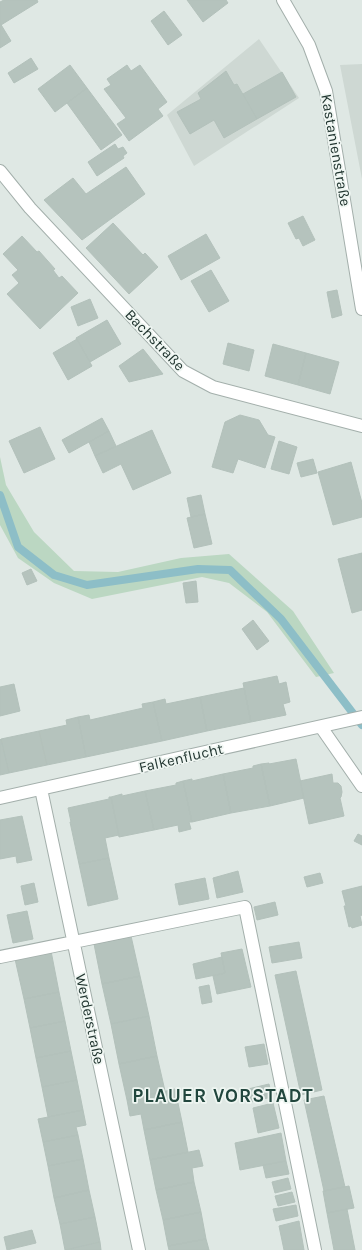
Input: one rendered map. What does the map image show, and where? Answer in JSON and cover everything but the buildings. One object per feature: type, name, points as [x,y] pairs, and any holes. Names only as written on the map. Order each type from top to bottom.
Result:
[{"type":"street","name":"Kastanienstraße","points":[[283,0],[309,45],[326,91],[362,309]]},
{"type":"street","name":"Bachstraße","points":[[0,171],[30,208],[183,371],[213,387],[362,426]]},
{"type":"street","name":"Falkenflucht","points":[[0,798],[362,717]]},
{"type":"street","points":[[321,726],[362,786]]},
{"type":"street","name":"Werderstraße","points":[[41,789],[139,1250]]},
{"type":"street","points":[[0,957],[244,907],[315,1250]]},
{"type":"shaded area","points":[[259,39],[299,98],[194,166],[167,115]]},
{"type":"shaded area","points":[[362,64],[362,179],[340,65]]},
{"type":"green space","points":[[0,457],[6,485],[34,532],[74,571],[118,572],[181,558],[229,554],[293,611],[334,673],[316,677],[267,612],[229,583],[202,577],[92,599],[54,583],[18,558],[0,525]]},
{"type":"waterway","points":[[0,495],[18,547],[54,575],[87,585],[198,569],[230,570],[281,619],[362,725]]},
{"type":"district","name":"PLAUER VORSTADT","points":[[223,1095]]}]
